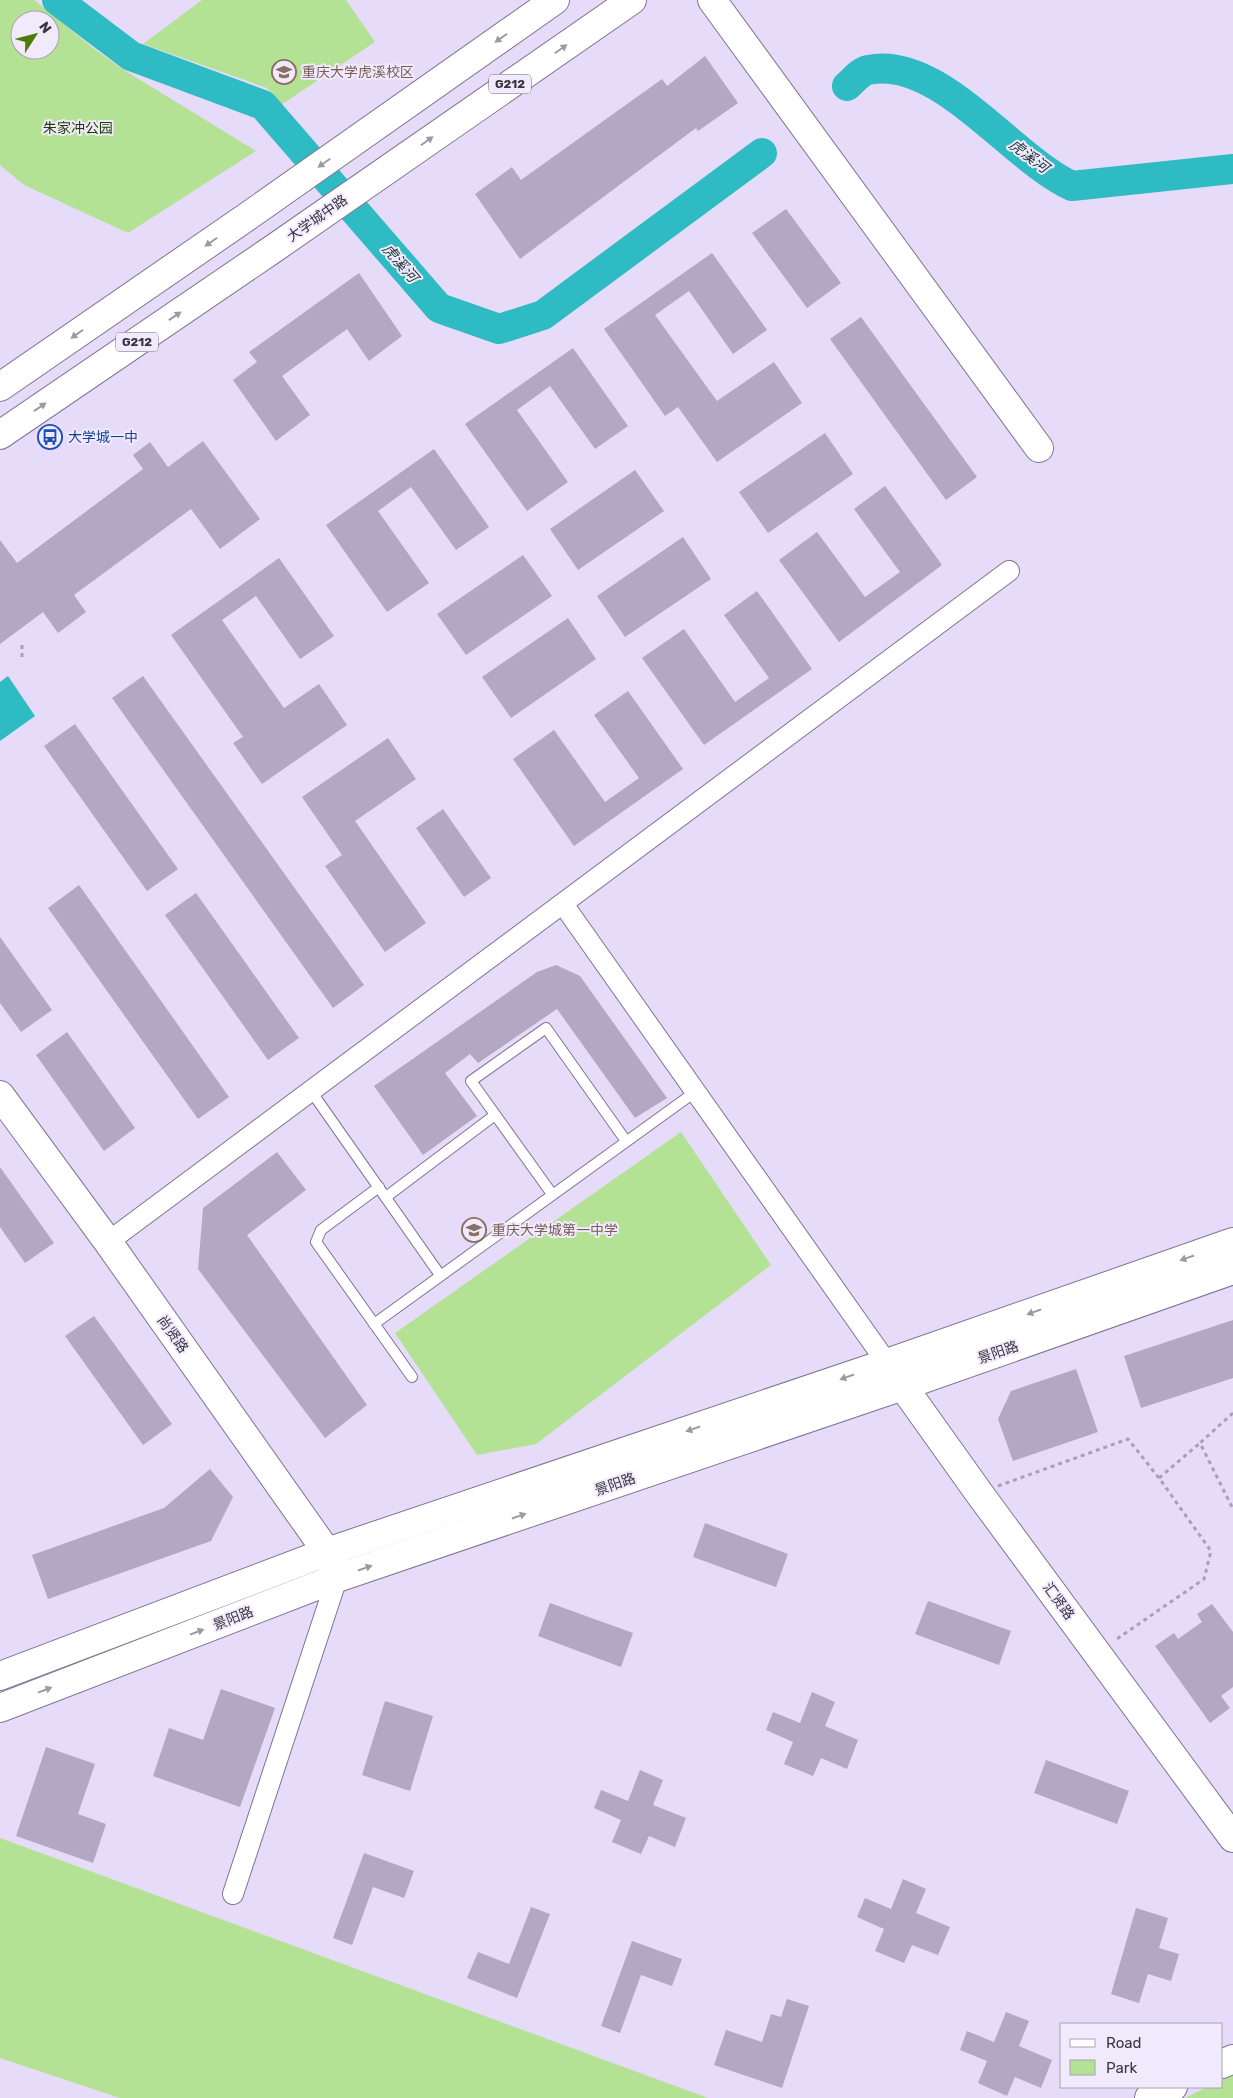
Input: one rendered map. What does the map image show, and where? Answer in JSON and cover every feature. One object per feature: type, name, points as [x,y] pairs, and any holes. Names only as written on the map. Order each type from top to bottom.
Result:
[{"type":"main road","name":"大学城中路","points":[[0,435],[273,249],[632,0]]},
{"type":"main road","points":[[712,0],[1039,448]]},
{"type":"main road","name":"G212","points":[[0,387],[364,135],[544,3]]},
{"type":"main road","name":"尚贤路","points":[[0,1095],[108,1242],[327,1552],[337,1578]]},
{"type":"main road","name":"景阳路","points":[[0,1676],[327,1552],[887,1363],[1233,1242]]},
{"type":"main road","name":"景阳路","points":[[0,1708],[337,1578],[903,1386],[1233,1270]]},
{"type":"main road","name":"汇贤路","points":[[887,1363],[979,1493],[1233,1838]]},
{"type":"main road","points":[[1149,2098],[1171,2088]]},
{"type":"street","points":[[108,1242],[1009,571]]},
{"type":"street","points":[[563,904],[887,1363]]},
{"type":"street","points":[[233,1894],[337,1578]]},
{"type":"lane","points":[[552,1194],[471,1081],[546,1028],[626,1140]]},
{"type":"lane","points":[[311,1091],[440,1275]]},
{"type":"lane","points":[[374,1324],[626,1140],[695,1092]]},
{"type":"lane","points":[[386,1197],[495,1115]]},
{"type":"lane","points":[[379,1187],[321,1230],[316,1242],[412,1377]]},
{"type":"path","points":[[22,643],[22,657]]},
{"type":"path","points":[[1159,1478],[1233,1413]]},
{"type":"path","points":[[979,1493],[1128,1439],[1159,1478],[1211,1551],[1204,1580],[1097,1652]]},
{"type":"path","points":[[1200,1443],[1233,1509]]},
{"type":"green space","name":"朱家冲公园","points":[[0,0],[34,0],[46,10],[10,10],[10,60],[60,60],[60,21],[124,70],[256,151],[128,233],[24,185],[0,165]]},
{"type":"green space","points":[[202,0],[346,0],[375,42],[281,105],[267,88],[143,44]]},
{"type":"green space","points":[[681,1132],[771,1265],[536,1444],[477,1455],[395,1333]]},
{"type":"green space","points":[[0,1838],[708,2098],[120,2098],[0,2058]]},
{"type":"green space","points":[[1233,2074],[1233,2098],[1185,2098],[1205,2088],[1223,2088],[1223,2079]]},
{"type":"shaded area","points":[[8,676],[35,716],[0,741],[0,682]]},
{"type":"building","points":[[705,56],[738,103],[698,131],[696,128],[520,259],[475,194],[512,167],[521,180],[662,79],[667,86]]},
{"type":"building","points":[[786,209],[841,283],[807,308],[752,233]]},
{"type":"building","points":[[712,253],[767,330],[733,354],[689,291],[655,315],[717,401],[774,362],[802,403],[717,462],[678,407],[665,416],[604,329]]},
{"type":"building","points":[[359,273],[402,336],[369,361],[347,329],[282,376],[310,415],[276,441],[233,380],[257,362],[249,352]]},
{"type":"building","points":[[861,317],[977,477],[946,500],[830,339]]},
{"type":"building","points":[[573,348],[628,426],[595,449],[550,386],[517,410],[568,482],[527,511],[465,424]]},
{"type":"building","points":[[825,433],[853,474],[768,533],[739,492]]},
{"type":"building","points":[[203,441],[260,519],[220,549],[191,509],[74,595],[86,612],[58,633],[43,612],[0,644],[0,540],[17,563],[143,469],[133,455],[150,442],[168,467]]},
{"type":"building","points":[[434,449],[489,527],[456,550],[411,487],[378,511],[429,583],[387,612],[326,525]]},
{"type":"building","points":[[635,470],[664,511],[578,570],[550,529]]},
{"type":"building","points":[[885,486],[942,565],[839,642],[779,560],[817,532],[865,597],[900,572],[854,509]]},
{"type":"building","points":[[683,537],[711,579],[625,637],[597,596]]},
{"type":"building","points":[[523,555],[552,596],[466,655],[437,614]]},
{"type":"building","points":[[279,558],[334,636],[300,659],[256,596],[222,620],[284,708],[319,684],[347,725],[262,784],[233,743],[243,737],[171,635]]},
{"type":"building","points":[[757,591],[812,669],[704,745],[642,658],[684,629],[735,702],[769,678],[724,615]]},
{"type":"building","points":[[568,618],[596,659],[511,718],[482,677]]},
{"type":"building","points":[[143,676],[364,985],[333,1008],[112,698]]},
{"type":"building","points":[[628,691],[683,769],[574,846],[513,759],[554,730],[605,802],[639,778],[594,715]]},
{"type":"building","points":[[75,724],[178,869],[147,891],[44,746]]},
{"type":"building","points":[[388,738],[416,779],[355,821],[426,923],[385,952],[325,866],[342,855],[302,797]]},
{"type":"building","points":[[443,809],[491,878],[464,897],[416,828]]},
{"type":"building","points":[[79,885],[229,1097],[198,1119],[48,908]]},
{"type":"building","points":[[196,893],[299,1038],[268,1060],[165,915]]},
{"type":"building","points":[[0,937],[52,1010],[21,1032],[0,1003]]},
{"type":"building","points":[[556,965],[580,976],[667,1098],[635,1118],[557,1009],[478,1063],[470,1054],[445,1073],[477,1116],[423,1155],[374,1086],[537,972]]},
{"type":"building","points":[[67,1032],[135,1128],[104,1151],[36,1055]]},
{"type":"building","points":[[277,1152],[306,1190],[247,1235],[367,1405],[325,1438],[198,1269],[203,1208]]},
{"type":"building","points":[[0,1167],[54,1243],[25,1263],[0,1227]]},
{"type":"building","points":[[94,1316],[172,1424],[143,1445],[65,1336]]},
{"type":"building","points":[[1233,1320],[1233,1378],[1141,1408],[1124,1356]]},
{"type":"building","points":[[1076,1369],[1098,1432],[1013,1461],[998,1419],[1011,1391]]},
{"type":"building","points":[[210,1469],[233,1497],[211,1541],[48,1599],[32,1555],[164,1508]]},
{"type":"building","points":[[705,1523],[788,1554],[776,1587],[693,1557]]},
{"type":"building","points":[[928,1601],[1011,1631],[999,1665],[915,1634]]},
{"type":"building","points":[[550,1603],[633,1633],[621,1667],[538,1636]]},
{"type":"building","points":[[1212,1604],[1233,1632],[1233,1687],[1221,1696],[1230,1708],[1210,1723],[1155,1646],[1174,1633],[1178,1639],[1202,1622],[1197,1614]]},
{"type":"building","points":[[221,1689],[275,1708],[240,1807],[153,1776],[169,1728],[203,1740]]},
{"type":"building","points":[[812,1692],[835,1702],[825,1726],[858,1740],[847,1769],[821,1758],[813,1776],[784,1764],[793,1742],[766,1730],[773,1712],[800,1723]]},
{"type":"building","points":[[385,1701],[433,1716],[410,1791],[362,1775]]},
{"type":"building","points":[[46,1747],[95,1764],[78,1814],[106,1824],[93,1863],[16,1836]]},
{"type":"building","points":[[1046,1760],[1129,1791],[1117,1824],[1034,1793]]},
{"type":"building","points":[[640,1770],[663,1780],[653,1805],[686,1818],[675,1847],[649,1836],[641,1854],[612,1842],[621,1820],[594,1808],[601,1790],[628,1801]]},
{"type":"building","points":[[364,1853],[414,1871],[404,1898],[373,1887],[352,1945],[333,1938]]},
{"type":"building","points":[[903,1879],[926,1889],[916,1913],[950,1927],[938,1955],[912,1945],[904,1963],[875,1951],[884,1929],[857,1917],[865,1898],[891,1909]]},
{"type":"building","points":[[531,1907],[550,1914],[517,1998],[467,1978],[478,1952],[509,1964]]},
{"type":"building","points":[[1136,1908],[1168,1918],[1159,1948],[1179,1954],[1171,1981],[1148,1974],[1139,2003],[1111,1994]]},
{"type":"building","points":[[632,1941],[682,1959],[672,1986],[641,1975],[620,2033],[601,2026]]},
{"type":"building","points":[[787,1999],[809,2006],[782,2088],[714,2065],[726,2030],[762,2042],[771,2014],[781,2017]]},
{"type":"building","points":[[1006,2012],[1029,2021],[1019,2046],[1052,2060],[1041,2088],[1015,2077],[1007,2096],[978,2083],[987,2061],[960,2050],[967,2031],[994,2042]]},
{"type":"waterway","name":"虎溪河","points":[[57,0],[131,56],[263,105],[439,308],[499,329],[543,315],[762,153]]},
{"type":"waterway","name":"虎溪河","points":[[847,86],[860,74],[868,70],[894,69],[921,78],[974,112],[1049,173],[1072,186],[1233,169]]},
{"type":"place","name":"重庆大学虎溪校区","points":[[284,72]]},
{"type":"place","name":"大学城一中","points":[[50,437]]},
{"type":"place","name":"重庆大学城第一中学","points":[[474,1230]]}]
